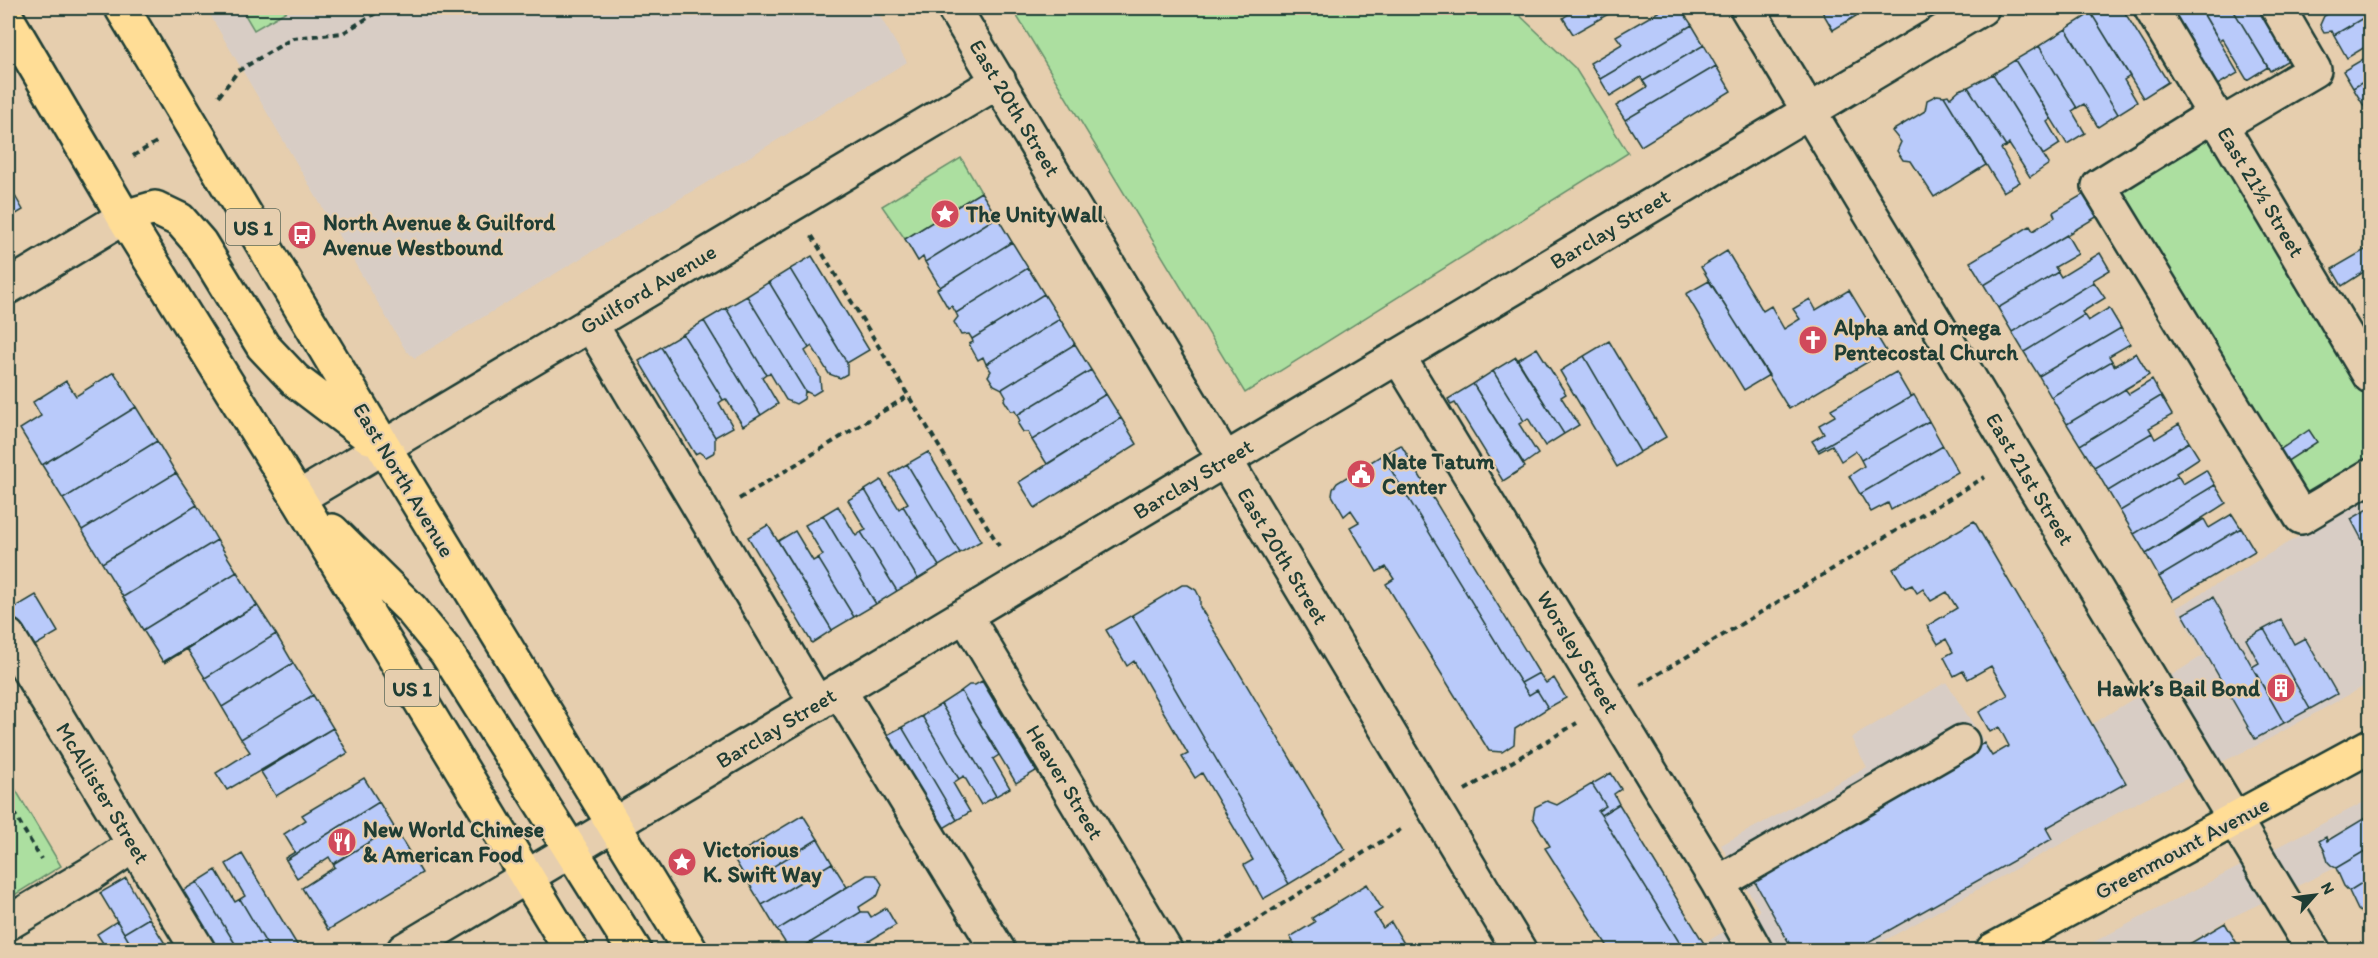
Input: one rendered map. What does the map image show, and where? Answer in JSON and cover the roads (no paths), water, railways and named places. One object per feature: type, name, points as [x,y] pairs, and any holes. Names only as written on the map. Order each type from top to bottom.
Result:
[{"type":"main road","name":"East North Avenue","points":[[122,8],[384,447],[690,951]]},
{"type":"main road","name":"US 1","points":[[8,20],[124,218],[298,498],[571,951]]},
{"type":"main road","points":[[124,218],[155,208],[180,220],[200,243],[263,346],[295,380],[384,447]]},
{"type":"main road","points":[[298,498],[411,609],[446,652],[634,951]]},
{"type":"main road","name":"Greenmount Avenue","points":[[1993,951],[2030,942],[2235,820],[2370,746]]},
{"type":"street","name":"East 20th Street","points":[[954,8],[1519,951]]},
{"type":"street","name":"East 21st Street","points":[[1747,8],[2313,951]]},
{"type":"street","name":"Barclay Street","points":[[404,951],[1982,8]]},
{"type":"street","name":"East 21½ Street","points":[[2151,8],[2370,376]]},
{"type":"street","points":[[2278,8],[2314,70],[2218,119],[2099,186],[2301,518],[2370,476]]},
{"type":"street","name":"Guilford Avenue","points":[[298,498],[999,81]]},
{"type":"street","points":[[8,287],[124,218]]},
{"type":"street","points":[[590,323],[708,519],[998,951]]},
{"type":"street","name":"Worsley Street","points":[[1398,356],[1718,883],[1755,951]]},
{"type":"street","name":"Heaver Street","points":[[965,615],[1165,951]]},
{"type":"street","name":"McAllister Street","points":[[8,636],[198,951]]},
{"type":"street","points":[[1718,883],[1962,742]]},
{"type":"street","points":[[8,923],[134,845]]},
{"type":"place","name":"The Unity Wall","points":[[945,214]]},
{"type":"place","name":"North Avenue & Guilford Avenue Westbound","points":[[302,235]]},
{"type":"place","name":"Alpha and Omega Pentecostal Church","points":[[1813,340]]},
{"type":"place","name":"Nate Tatum Center","points":[[1361,474]]},
{"type":"place","name":"Hawk’s Bail Bond","points":[[2281,688]]},
{"type":"place","name":"New World Chinese & American Food","points":[[342,842]]},
{"type":"place","name":"Victorious K. Swift Way","points":[[682,862]]}]
